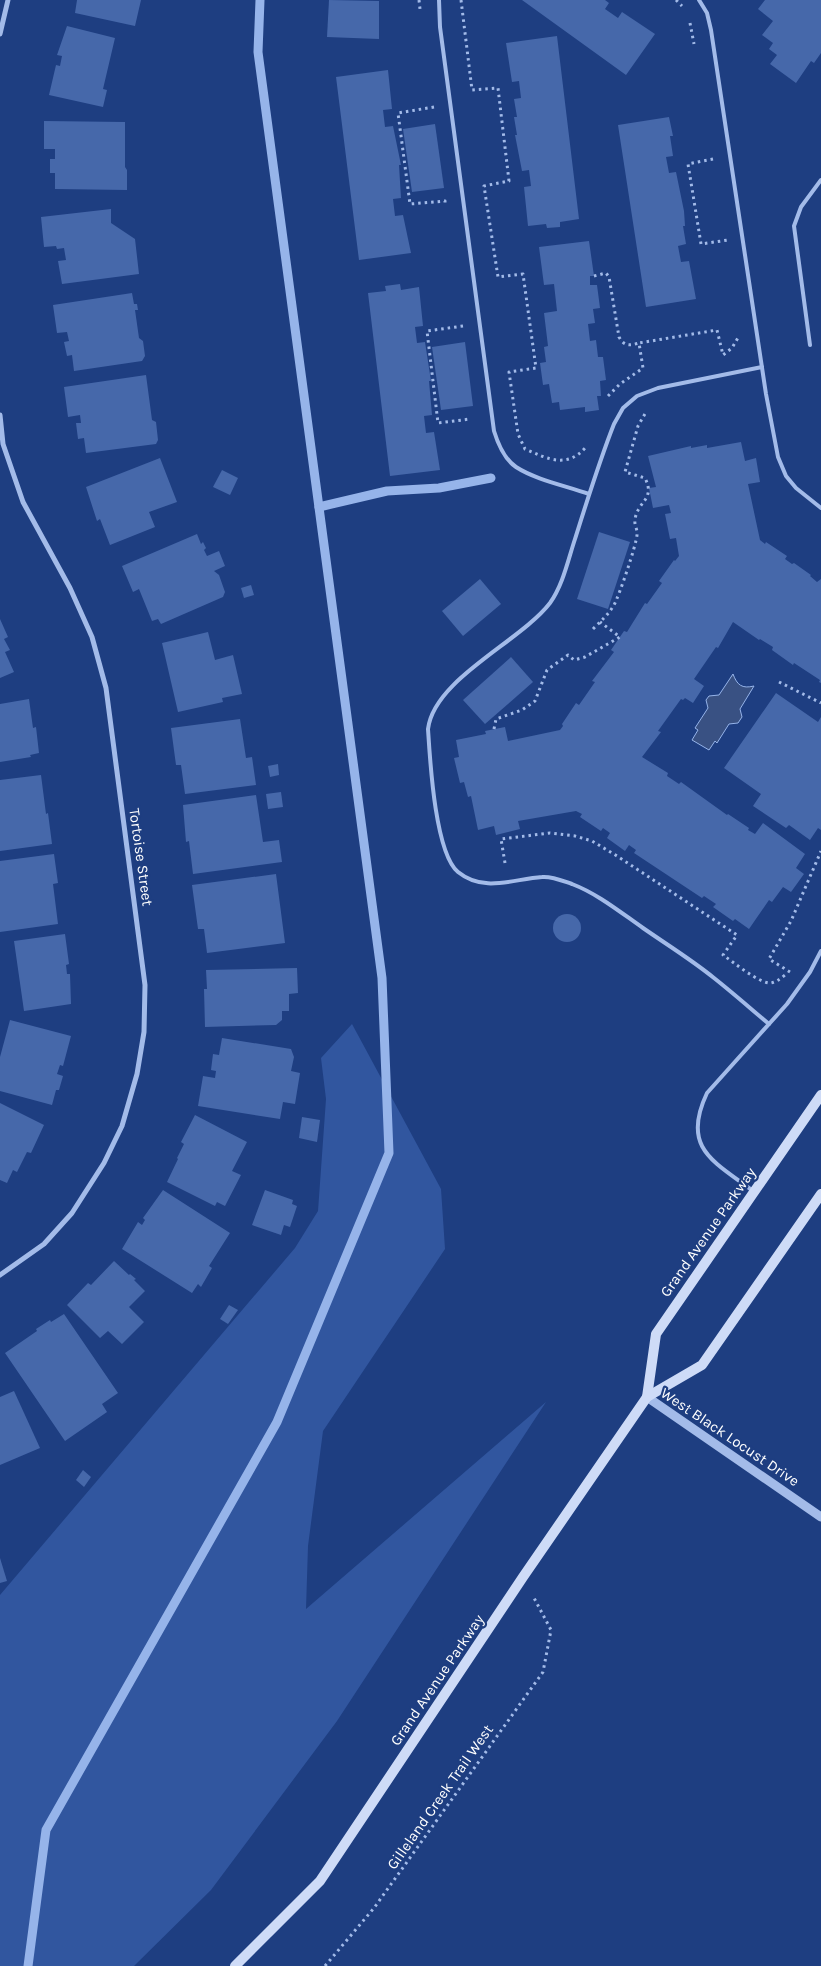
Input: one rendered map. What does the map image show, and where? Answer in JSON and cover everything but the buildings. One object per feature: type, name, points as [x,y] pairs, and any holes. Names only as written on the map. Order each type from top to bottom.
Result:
[{"type":"main road","name":"Grand Avenue Parkway","points":[[647,1398],[656,1334],[821,1095]]},
{"type":"main road","name":"Grand Avenue Parkway","points":[[236,1966],[320,1881],[524,1577],[647,1398],[702,1365],[821,1194]]},
{"type":"street","points":[[0,34],[8,0]]},
{"type":"street","name":"Tortoise Street","points":[[0,415],[3,444],[23,502],[74,596],[92,637],[106,688],[145,986],[144,1032],[137,1074],[122,1126],[104,1163],[72,1213],[44,1244],[0,1275]]},
{"type":"street","name":"West Black Locust Drive","points":[[647,1398],[821,1517]]},
{"type":"lane","points":[[439,0],[440,27],[494,431],[499,446],[515,466],[531,474],[590,494]]},
{"type":"lane","points":[[699,0],[707,13],[710,30],[762,367],[778,457],[786,476],[796,488],[821,508]]},
{"type":"lane","points":[[810,345],[794,226],[801,207],[821,180]]},
{"type":"lane","points":[[762,367],[658,388],[637,396],[623,408],[614,424],[560,582],[550,603],[525,627],[449,689],[429,720],[429,740],[435,802],[442,842],[448,858],[458,872],[484,884],[542,877],[553,878],[576,886],[605,901],[713,977],[769,1024]]},
{"type":"lane","points":[[754,1192],[716,1164],[700,1144],[697,1121],[700,1107],[707,1092],[787,1004],[810,972],[821,951]]},
{"type":"path","points":[[419,0],[422,17]]},
{"type":"path","points":[[461,0],[472,90],[498,88],[509,181],[484,186],[498,277],[523,274],[536,368],[509,372],[518,434],[525,449],[543,457],[561,461],[571,460],[591,442]]},
{"type":"path","points":[[676,0],[684,10]]},
{"type":"path","points":[[688,16],[696,53]]},
{"type":"path","points":[[433,98],[434,108],[398,114],[410,204],[445,201],[446,211]]},
{"type":"path","points":[[715,159],[688,164],[700,244],[729,240]]},
{"type":"path","points":[[594,276],[606,273],[619,337],[622,343],[630,346],[717,330],[723,355],[732,348],[739,337],[741,328]]},
{"type":"path","points":[[461,317],[463,326],[427,331],[438,423],[470,419]]},
{"type":"path","points":[[606,400],[620,384],[643,368],[639,343]]},
{"type":"path","points":[[593,629],[606,617],[615,603],[638,533],[634,521],[638,508],[646,500],[649,486],[645,478],[625,472],[638,426],[646,412]]},
{"type":"path","points":[[494,729],[496,719],[522,710],[535,701],[547,670],[568,655],[574,660],[585,657],[620,638],[600,622]]},
{"type":"path","points":[[779,682],[821,703]]},
{"type":"path","points":[[504,863],[501,839],[550,833],[575,836],[592,842],[617,856],[737,935],[723,955],[760,980],[769,983],[778,980],[790,971],[770,958],[792,921],[821,850]]},
{"type":"path","name":"Gilleland Creek Trail West","points":[[325,1966],[374,1908],[542,1672],[551,1630],[524,1577]]},
{"type":"shaded area","points":[[733,674],[740,685],[746,687],[754,686],[740,709],[742,717],[738,723],[729,724],[717,743],[715,741],[709,750],[692,740],[698,730],[695,728],[708,708],[706,700],[709,696],[719,695]]},
{"type":"shaded area","points":[[352,1024],[441,1189],[445,1249],[323,1431],[308,1546],[306,1609],[546,1402],[337,1721],[211,1890],[134,1966],[0,1966],[0,1595],[295,1248],[318,1211],[326,1099],[321,1058]]},
{"type":"waterway","points":[[28,1966],[46,1830],[277,1422],[389,1153],[382,978],[258,52],[260,0]]},
{"type":"waterway","points":[[319,507],[387,491],[439,488],[491,478]]}]
